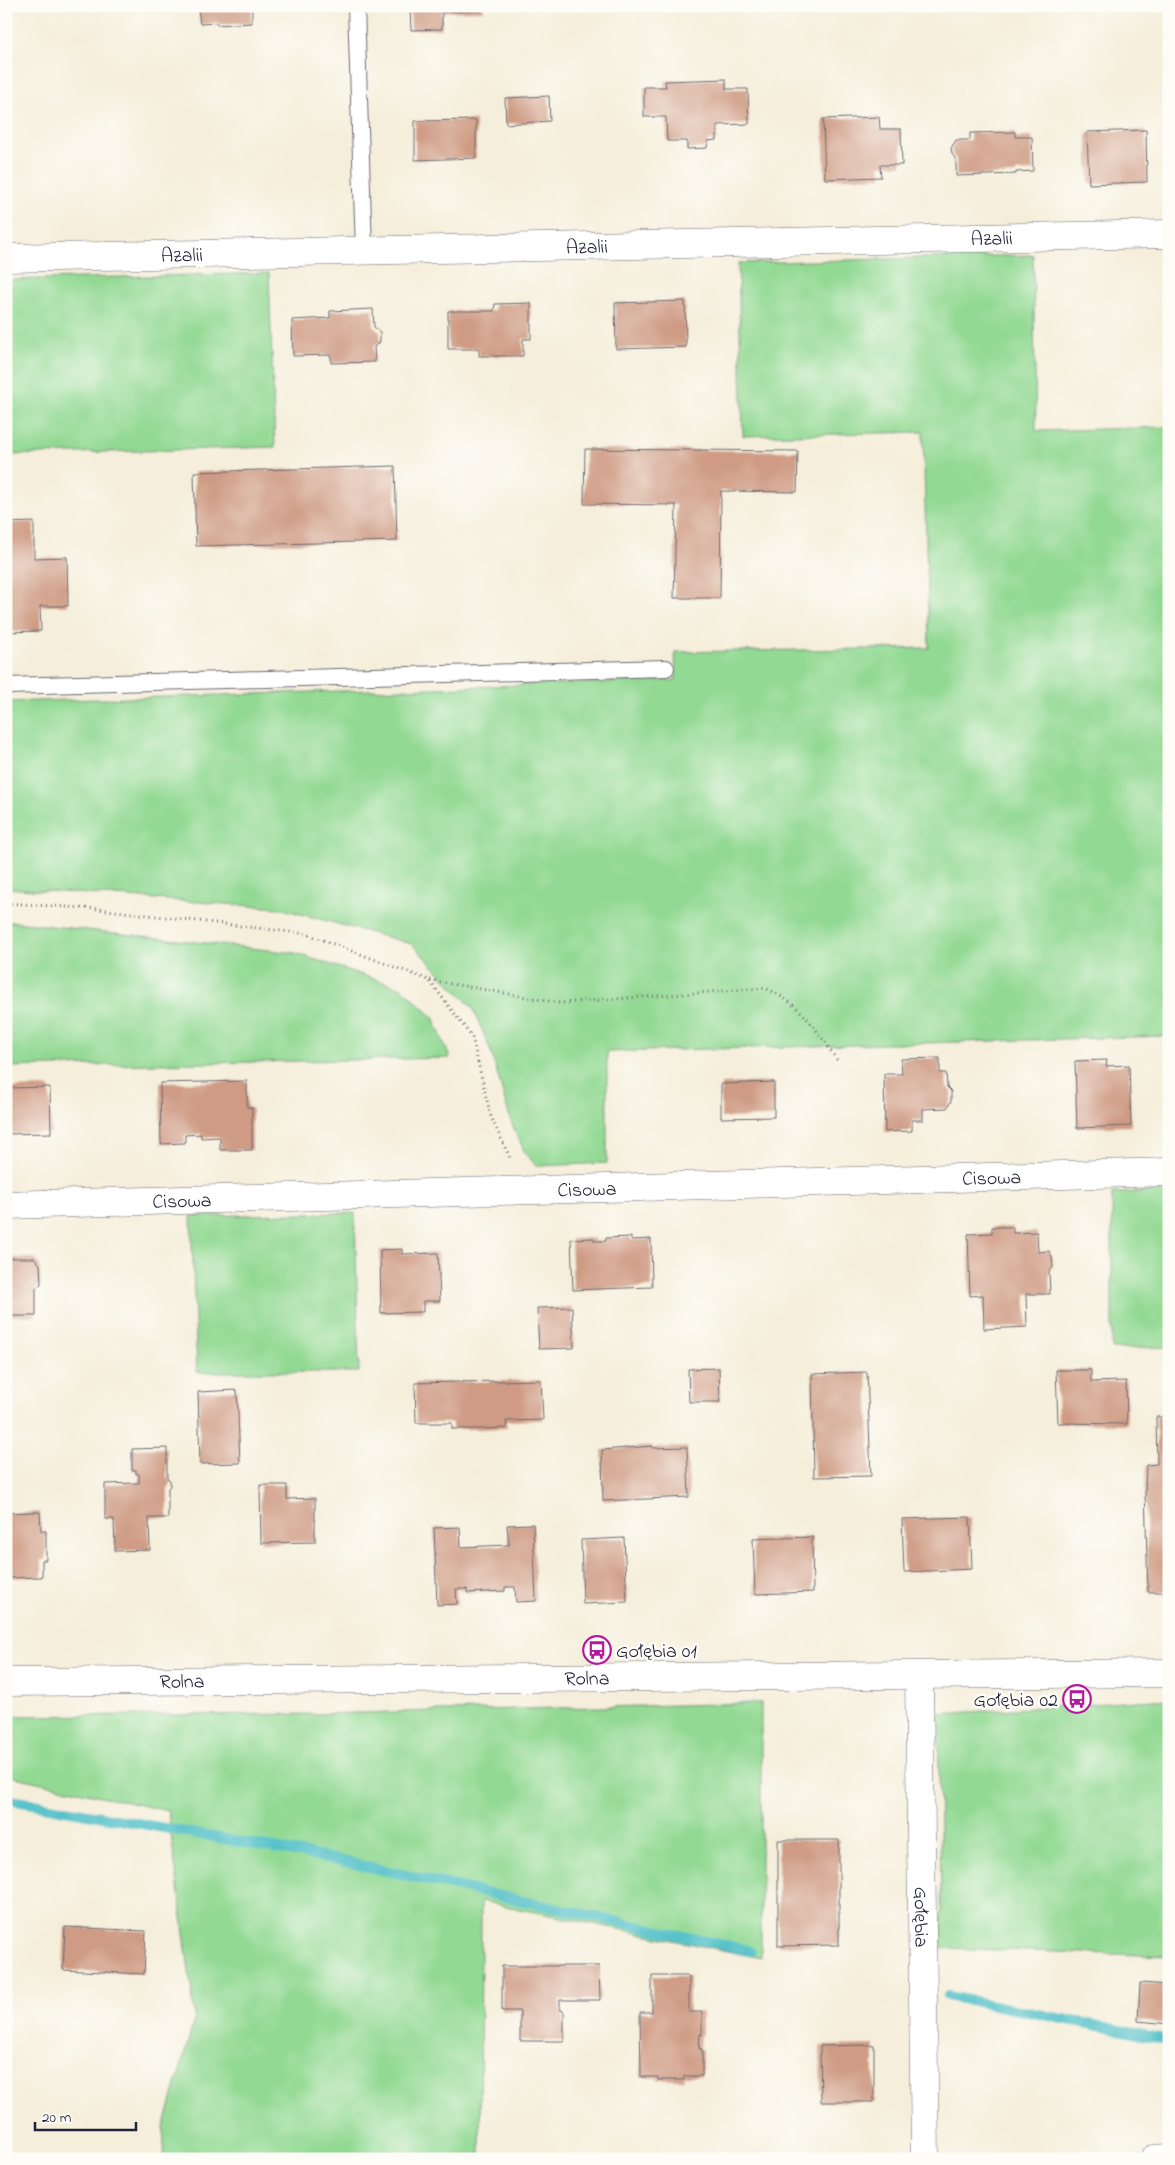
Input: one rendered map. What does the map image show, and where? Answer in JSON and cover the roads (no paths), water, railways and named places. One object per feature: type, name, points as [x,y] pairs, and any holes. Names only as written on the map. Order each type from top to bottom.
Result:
[{"type":"street","name":"Azalii","points":[[6,258],[1169,234]]},
{"type":"street","name":"Cisowa","points":[[6,1205],[1169,1172]]},
{"type":"street","name":"Rolna","points":[[6,1682],[1169,1673]]},
{"type":"street","name":"Gołębia","points":[[919,1676],[925,2159]]},
{"type":"street","points":[[1154,2159],[1169,2158]]},
{"type":"lane","points":[[356,6],[364,251]]},
{"type":"lane","points":[[6,686],[666,668]]},
{"type":"waterway","points":[[6,1799],[328,1858],[751,1951]]},
{"type":"waterway","points":[[948,1996],[1169,2040]]},
{"type":"place","name":"Gołębia 01","points":[[597,1650]]},
{"type":"place","name":"Gołębia 02","points":[[1077,1699]]}]
